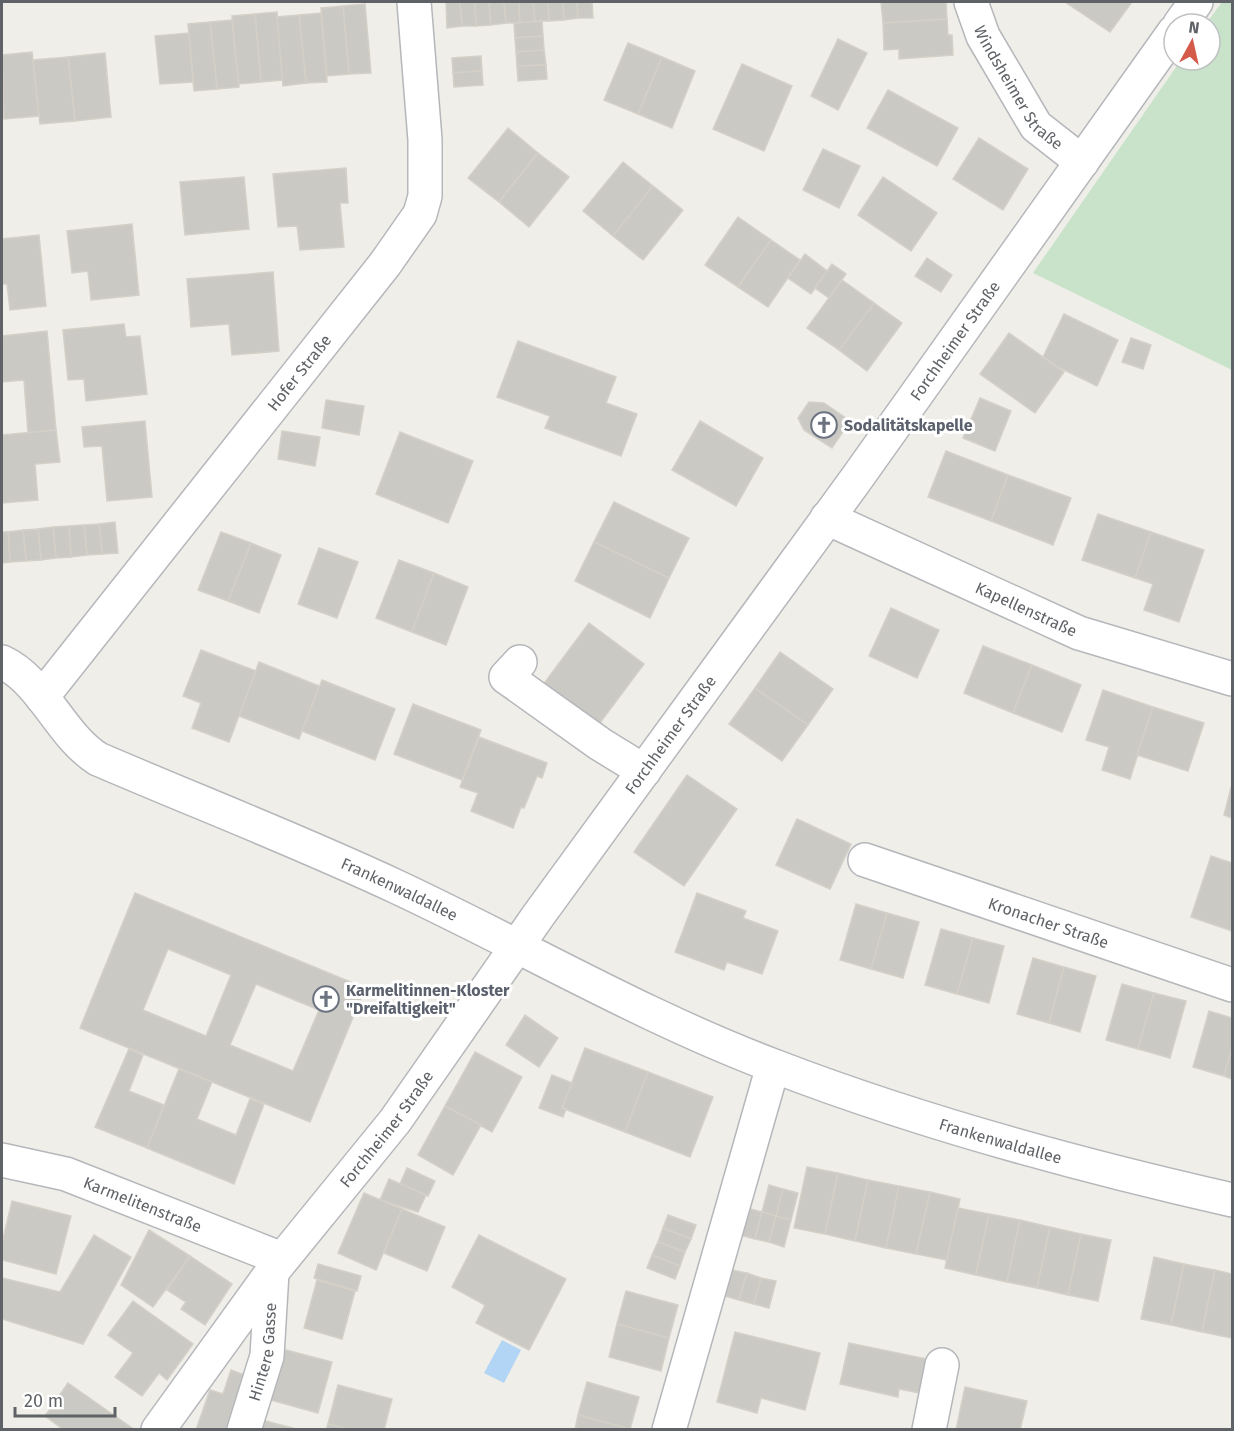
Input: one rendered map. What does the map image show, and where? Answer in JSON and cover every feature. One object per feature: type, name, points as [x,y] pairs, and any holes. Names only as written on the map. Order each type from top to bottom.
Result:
[{"type":"street","name":"Hofer Straße","points":[[42,697],[385,264],[420,214],[426,182],[414,2]]},
{"type":"street","name":"Windsheimer Straße","points":[[971,2],[983,36],[1036,126],[1082,162]]},
{"type":"street","name":"Forchheimer Straße","points":[[158,1430],[277,1265],[394,1121],[1162,49]]},
{"type":"street","name":"Kapellenstraße","points":[[827,518],[1079,633],[1233,679]]},
{"type":"street","name":"Frankenwaldallee","points":[[2,662],[18,670],[75,740],[98,759],[396,887],[666,1021],[773,1066],[1000,1140],[1144,1180],[1233,1200]]},
{"type":"street","points":[[520,662],[506,676],[600,744],[644,771]]},
{"type":"street","name":"Kronacher Straße","points":[[865,860],[1233,986]]},
{"type":"street","points":[[669,1430],[773,1066]]},
{"type":"street","name":"Karmelitenstraße","points":[[2,1160],[66,1174],[277,1265]]},
{"type":"street","name":"Hintere Gasse","points":[[244,1430],[267,1356],[277,1265]]},
{"type":"street","points":[[929,1430],[942,1365]]},
{"type":"green space","points":[[1222,2],[1232,2],[1232,370],[1033,273],[1173,72],[1222,72],[1222,12],[1215,12]]},
{"type":"water","points":[[502,1340],[521,1350],[504,1383],[484,1373]]},
{"type":"building","points":[[446,2],[460,2],[462,26],[447,28]]},
{"type":"building","points":[[460,2],[475,2],[476,26],[462,26]]},
{"type":"building","points":[[475,2],[489,2],[491,25],[476,26]]},
{"type":"building","points":[[489,2],[504,2],[506,23],[491,25]]},
{"type":"building","points":[[504,2],[519,2],[520,23],[506,23]]},
{"type":"building","points":[[519,2],[533,2],[535,21],[520,23]]},
{"type":"building","points":[[533,2],[548,2],[549,21],[535,21]]},
{"type":"building","points":[[548,2],[563,2],[564,20],[549,21]]},
{"type":"building","points":[[563,2],[577,2],[578,18],[564,20]]},
{"type":"building","points":[[577,2],[592,2],[593,18],[578,18]]},
{"type":"building","points":[[881,2],[946,2],[947,19],[883,23]]},
{"type":"building","points":[[1065,2],[1132,2],[1110,32]]},
{"type":"building","points":[[365,4],[371,73],[349,74],[343,6]]},
{"type":"building","points":[[343,6],[349,74],[327,76],[321,8]]},
{"type":"building","points":[[277,12],[283,80],[261,82],[255,14]]},
{"type":"building","points":[[321,13],[327,82],[306,83],[299,15]]},
{"type":"building","points":[[255,14],[261,82],[238,84],[232,16]]},
{"type":"building","points":[[299,15],[306,83],[283,86],[277,17]]},
{"type":"building","points":[[947,19],[948,35],[952,35],[953,55],[899,59],[899,49],[884,50],[883,23]]},
{"type":"building","points":[[232,20],[239,87],[217,89],[210,22]]},
{"type":"building","points":[[542,21],[543,36],[515,38],[514,23]]},
{"type":"building","points":[[210,22],[217,89],[194,91],[188,24]]},
{"type":"building","points":[[189,33],[193,82],[160,84],[155,36]]},
{"type":"building","points":[[543,36],[544,50],[516,52],[515,38]]},
{"type":"building","points":[[838,39],[867,53],[838,110],[811,96]]},
{"type":"building","points":[[628,43],[662,57],[638,114],[604,100]]},
{"type":"building","points":[[544,50],[546,65],[517,66],[516,52]]},
{"type":"building","points":[[32,52],[39,116],[4,119],[2,55]]},
{"type":"building","points":[[105,53],[111,117],[75,121],[68,57]]},
{"type":"building","points":[[481,56],[482,71],[453,73],[452,58]]},
{"type":"building","points":[[68,57],[75,121],[40,124],[33,60]]},
{"type":"building","points":[[662,57],[695,71],[672,128],[638,114]]},
{"type":"building","points":[[742,64],[792,86],[764,151],[713,129]]},
{"type":"building","points":[[546,65],[547,79],[518,81],[517,66]]},
{"type":"building","points":[[482,71],[483,85],[454,87],[453,73]]},
{"type":"building","points":[[888,90],[958,128],[937,166],[867,128]]},
{"type":"building","points":[[508,128],[538,153],[499,202],[468,178]]},
{"type":"building","points":[[979,138],[1028,169],[1003,210],[953,179]]},
{"type":"building","points":[[823,149],[860,166],[839,208],[803,190]]},
{"type":"building","points":[[538,153],[569,177],[529,227],[499,202]]},
{"type":"building","points":[[623,162],[653,186],[613,236],[583,211]]},
{"type":"building","points":[[346,168],[348,203],[340,203],[344,247],[300,250],[297,226],[278,227],[273,174]]},
{"type":"building","points":[[244,177],[249,229],[185,235],[180,182]]},
{"type":"building","points":[[883,177],[937,213],[911,251],[858,215]]},
{"type":"building","points":[[653,186],[683,210],[643,260],[613,236]]},
{"type":"building","points":[[738,217],[771,240],[738,287],[705,265]]},
{"type":"building","points":[[132,224],[139,295],[91,300],[88,271],[72,273],[67,231]]},
{"type":"building","points":[[39,235],[46,306],[10,310],[7,284],[2,284],[2,239]]},
{"type":"building","points":[[771,240],[800,260],[768,307],[738,287]]},
{"type":"building","points":[[805,254],[827,271],[811,294],[788,278]]},
{"type":"building","points":[[927,258],[952,275],[941,292],[915,276]]},
{"type":"building","points":[[832,264],[846,274],[829,298],[815,288]]},
{"type":"building","points":[[273,272],[279,351],[232,355],[229,324],[191,327],[187,279]]},
{"type":"building","points":[[842,280],[874,303],[839,350],[807,328]]},
{"type":"building","points":[[874,303],[902,323],[867,371],[839,350]]},
{"type":"building","points":[[1064,314],[1118,340],[1097,386],[1043,357]]},
{"type":"building","points":[[124,324],[126,337],[140,336],[147,394],[86,401],[84,379],[68,380],[63,330]]},
{"type":"building","points":[[47,331],[56,430],[28,433],[24,380],[2,382],[2,336]]},
{"type":"building","points":[[1009,333],[1064,372],[1035,413],[980,374]]},
{"type":"building","points":[[1131,338],[1151,345],[1143,369],[1122,362]]},
{"type":"building","points":[[518,341],[616,377],[606,403],[637,414],[621,456],[545,428],[550,416],[497,397]]},
{"type":"building","points":[[980,398],[1011,411],[995,451],[963,438]]},
{"type":"building","points":[[326,400],[364,406],[359,435],[322,428]]},
{"type":"building","name":"Sodalitätskapelle","points":[[809,402],[824,403],[850,421],[832,448],[804,430],[798,418]]},
{"type":"building","points":[[145,421],[152,497],[107,501],[102,446],[84,447],[82,427]]},
{"type":"building","points":[[700,421],[763,458],[736,506],[672,470]]},
{"type":"building","points":[[56,430],[60,462],[35,464],[38,500],[2,503],[2,435]]},
{"type":"building","points":[[282,431],[320,437],[315,466],[278,459]]},
{"type":"building","points":[[400,432],[473,461],[448,523],[376,494]]},
{"type":"building","points":[[946,451],[1008,475],[991,521],[928,497]]},
{"type":"building","points":[[1008,475],[1071,498],[1053,545],[991,521]]},
{"type":"building","points":[[614,502],[689,538],[669,578],[594,542]]},
{"type":"building","points":[[1098,514],[1151,532],[1135,578],[1082,560]]},
{"type":"building","points":[[115,522],[118,553],[102,554],[99,524]]},
{"type":"building","points":[[99,524],[102,554],[87,555],[84,525]]},
{"type":"building","points":[[84,525],[87,555],[71,557],[69,526]]},
{"type":"building","points":[[69,526],[71,557],[56,558],[53,527]]},
{"type":"building","points":[[53,527],[56,558],[41,560],[38,529]]},
{"type":"building","points":[[38,529],[41,560],[26,561],[23,530]]},
{"type":"building","points":[[23,530],[26,561],[10,562],[8,532]]},
{"type":"building","points":[[2,532],[8,532],[10,562],[2,563]]},
{"type":"building","points":[[221,532],[251,543],[228,601],[198,590]]},
{"type":"building","points":[[1151,532],[1204,550],[1179,622],[1144,610],[1153,584],[1135,578]]},
{"type":"building","points":[[594,542],[669,578],[650,618],[575,581]]},
{"type":"building","points":[[251,543],[281,555],[259,613],[228,601]]},
{"type":"building","points":[[319,548],[358,562],[337,618],[298,604]]},
{"type":"building","points":[[399,560],[434,573],[412,632],[376,618]]},
{"type":"building","points":[[434,573],[468,587],[446,645],[412,632]]},
{"type":"building","points":[[891,608],[939,630],[917,678],[869,656]]},
{"type":"building","points":[[589,623],[644,664],[594,731],[539,690]]},
{"type":"building","points":[[983,646],[1032,665],[1013,713],[964,693]]},
{"type":"building","points":[[201,650],[256,671],[229,742],[192,728],[201,703],[183,696]]},
{"type":"building","points":[[780,652],[833,689],[808,725],[755,688]]},
{"type":"building","points":[[259,662],[319,686],[299,739],[239,716]]},
{"type":"building","points":[[1032,665],[1081,685],[1062,732],[1013,713]]},
{"type":"building","points":[[322,680],[395,709],[375,760],[302,731]]},
{"type":"building","points":[[755,688],[808,725],[782,761],[729,724]]},
{"type":"building","points":[[1103,690],[1153,707],[1130,779],[1102,770],[1109,747],[1086,740]]},
{"type":"building","points":[[413,704],[481,730],[462,780],[394,754]]},
{"type":"building","points":[[1153,707],[1204,723],[1188,771],[1137,755]]},
{"type":"building","points":[[479,737],[547,763],[542,778],[537,776],[513,828],[471,811],[478,793],[460,787]]},
{"type":"building","points":[[687,775],[737,809],[684,886],[634,852]]},
{"type":"building","points":[[1232,784],[1232,818],[1224,815]]},
{"type":"building","points":[[797,819],[851,844],[830,889],[776,865]]},
{"type":"building","points":[[1211,856],[1232,863],[1232,931],[1191,917]]},
{"type":"building","name":"Karmelitinnen-Kloster \"Dreifaltigkeit\"","points":[[135,893],[365,988],[310,1122],[80,1028]],"holes":[[[168,949],[231,975],[206,1036],[143,1010]],[[256,984],[319,1010],[293,1071],[230,1045]]]},
{"type":"building","points":[[697,893],[746,911],[743,918],[778,931],[762,974],[727,962],[724,970],[675,952]]},
{"type":"building","points":[[856,904],[887,913],[871,969],[840,960]]},
{"type":"building","points":[[887,913],[919,922],[903,978],[871,969]]},
{"type":"building","points":[[941,929],[973,938],[957,994],[925,985]]},
{"type":"building","points":[[973,938],[1004,946],[989,1003],[957,994]]},
{"type":"building","points":[[1033,958],[1064,967],[1049,1023],[1017,1014]]},
{"type":"building","points":[[1064,967],[1096,976],[1080,1032],[1049,1023]]},
{"type":"building","points":[[1122,984],[1154,993],[1138,1049],[1106,1040]]},
{"type":"building","points":[[1154,993],[1186,1001],[1170,1058],[1138,1049]]},
{"type":"building","points":[[1209,1011],[1232,1018],[1232,1048],[1224,1076],[1193,1067]]},
{"type":"building","points":[[525,1015],[558,1038],[539,1067],[506,1045]]},
{"type":"building","points":[[585,1048],[648,1072],[625,1132],[562,1108]]},
{"type":"building","points":[[1232,1048],[1232,1079],[1224,1076]]},
{"type":"building","points":[[129,1049],[143,1055],[129,1091],[164,1105],[147,1148],[95,1127]]},
{"type":"building","points":[[475,1052],[522,1077],[492,1132],[445,1106]]},
{"type":"building","points":[[179,1069],[212,1082],[197,1119],[236,1135],[250,1099],[264,1104],[234,1184],[147,1148]]},
{"type":"building","points":[[648,1072],[713,1097],[690,1157],[625,1132]]},
{"type":"building","points":[[552,1075],[572,1083],[562,1108],[566,1109],[563,1117],[539,1108]]},
{"type":"building","points":[[445,1106],[481,1125],[453,1175],[418,1155]]},
{"type":"building","points":[[807,1167],[838,1173],[825,1234],[794,1228]]},
{"type":"building","points":[[407,1168],[435,1181],[428,1196],[400,1184]]},
{"type":"building","points":[[838,1173],[868,1180],[855,1241],[825,1234]]},
{"type":"building","points":[[389,1179],[426,1195],[418,1212],[380,1200]]},
{"type":"building","points":[[868,1180],[899,1186],[886,1248],[855,1241]]},
{"type":"building","points":[[769,1185],[783,1189],[776,1216],[762,1212]]},
{"type":"building","points":[[899,1186],[930,1192],[916,1254],[886,1248]]},
{"type":"building","points":[[783,1189],[798,1193],[791,1220],[776,1216]]},
{"type":"building","points":[[930,1192],[960,1199],[947,1260],[916,1254]]},
{"type":"building","points":[[364,1193],[402,1209],[376,1270],[338,1253]]},
{"type":"building","points":[[12,1201],[71,1216],[56,1274],[2,1260],[2,1243]]},
{"type":"building","points":[[747,1208],[762,1212],[755,1239],[740,1235]]},
{"type":"building","points":[[958,1208],[989,1214],[976,1275],[945,1268]]},
{"type":"building","points":[[402,1209],[445,1227],[427,1271],[384,1253]]},
{"type":"building","points":[[762,1212],[776,1216],[769,1242],[755,1239]]},
{"type":"building","points":[[989,1214],[1020,1220],[1007,1282],[976,1275]]},
{"type":"building","points":[[668,1215],[696,1225],[691,1239],[663,1228]]},
{"type":"building","points":[[776,1216],[791,1220],[784,1247],[769,1242]]},
{"type":"building","points":[[1020,1220],[1050,1227],[1037,1288],[1007,1282]]},
{"type":"building","points":[[1050,1227],[1081,1234],[1068,1295],[1037,1288]]},
{"type":"building","points":[[663,1228],[691,1239],[685,1252],[658,1242]]},
{"type":"building","points":[[149,1230],[190,1256],[153,1307],[121,1285]]},
{"type":"building","points":[[1081,1234],[1111,1240],[1098,1301],[1068,1295]]},
{"type":"building","points":[[94,1235],[131,1257],[83,1344],[2,1319],[2,1278],[60,1292]]},
{"type":"building","points":[[479,1235],[566,1279],[529,1350],[476,1323],[485,1305],[452,1287]]},
{"type":"building","points":[[658,1242],[685,1252],[680,1266],[652,1255]]},
{"type":"building","points":[[652,1255],[680,1266],[675,1279],[647,1268]]},
{"type":"building","points":[[190,1256],[232,1284],[205,1325],[181,1309],[186,1302],[167,1290]]},
{"type":"building","points":[[1154,1257],[1184,1264],[1171,1325],[1141,1319]]},
{"type":"building","points":[[318,1264],[361,1276],[357,1291],[314,1278]]},
{"type":"building","points":[[1184,1264],[1215,1270],[1202,1332],[1171,1325]]},
{"type":"building","points":[[732,1270],[747,1273],[739,1300],[725,1296]]},
{"type":"building","points":[[1215,1270],[1232,1274],[1232,1338],[1202,1332]]},
{"type":"building","points":[[747,1273],[761,1278],[754,1304],[739,1300]]},
{"type":"building","points":[[761,1278],[776,1281],[769,1308],[754,1304]]},
{"type":"building","points":[[317,1280],[355,1291],[342,1339],[304,1328]]},
{"type":"building","points":[[626,1291],[678,1305],[669,1338],[617,1324]]},
{"type":"building","points":[[133,1301],[193,1344],[167,1380],[159,1373],[142,1396],[115,1377],[133,1353],[108,1335]]},
{"type":"building","points":[[617,1324],[669,1338],[661,1371],[609,1357]]},
{"type":"building","points":[[735,1332],[820,1353],[805,1410],[761,1398],[757,1413],[717,1402]]},
{"type":"building","points":[[849,1343],[927,1359],[920,1393],[899,1389],[898,1397],[840,1384]]},
{"type":"building","points":[[282,1349],[332,1362],[318,1413],[267,1399]]},
{"type":"building","points":[[231,1370],[250,1377],[232,1430],[196,1430],[210,1390],[223,1394]]},
{"type":"building","points":[[587,1382],[639,1397],[630,1429],[578,1415]]},
{"type":"building","points":[[68,1383],[132,1428],[131,1430],[64,1430],[45,1416]]},
{"type":"building","points":[[338,1385],[392,1399],[384,1430],[351,1430],[328,1424]]},
{"type":"building","points":[[965,1387],[1027,1401],[1020,1430],[956,1430]]},
{"type":"building","points":[[578,1415],[630,1429],[630,1430],[575,1430]]},
{"type":"building","points":[[258,1419],[300,1430],[256,1430]]},
{"type":"building","points":[[328,1424],[351,1430],[326,1430]]},
{"type":"place","name":"Sodalitätskapelle","points":[[824,425]]},
{"type":"place","name":"Karmelitinnen-Kloster \"Dreifaltigkeit\"","points":[[326,999]]}]
